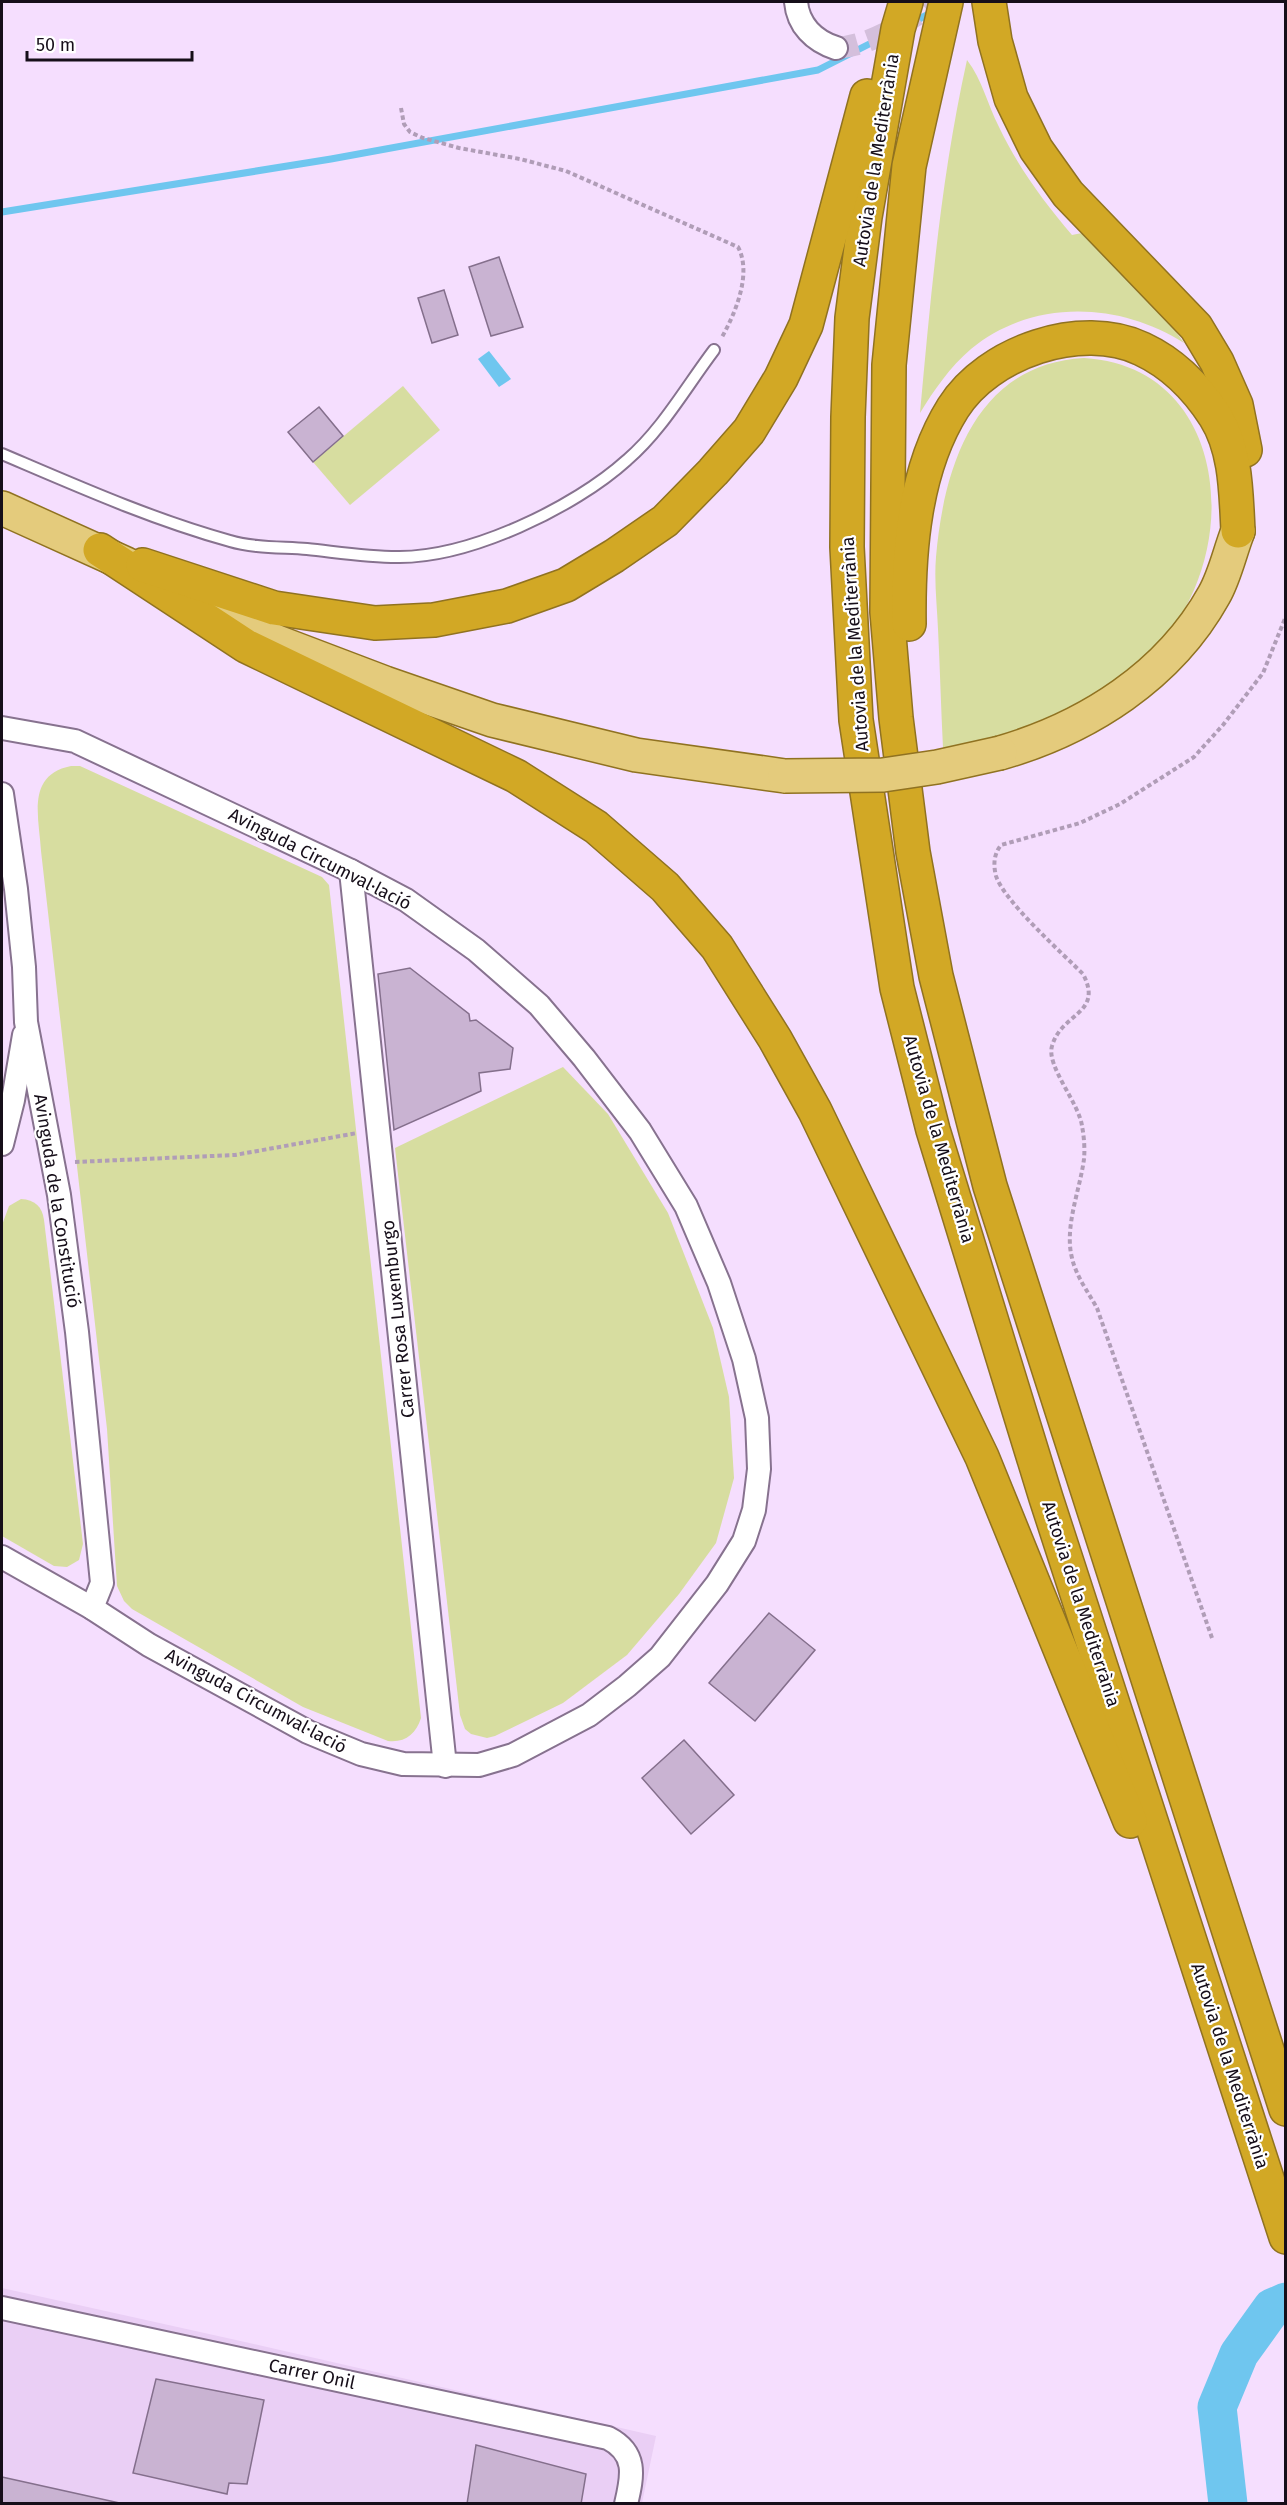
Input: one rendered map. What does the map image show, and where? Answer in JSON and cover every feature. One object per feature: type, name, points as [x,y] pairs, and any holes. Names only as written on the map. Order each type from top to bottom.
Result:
[{"type":"highway","name":"Autovia de la Mediterrània","points":[[946,2],[909,166],[889,365],[887,612],[913,852],[936,976],[990,1186],[1286,2109]]},
{"type":"highway","points":[[989,2],[995,41],[1011,98],[1036,149],[1068,194],[1196,327],[1217,362],[1236,405],[1247,457],[1248,494],[1238,531]]},
{"type":"highway","name":"Autovia de la Mediterrània","points":[[902,15],[865,217],[852,318],[848,417],[847,547],[856,720],[897,988],[933,1130],[1046,1498],[1187,1988],[1236,2087],[1286,2237]]},
{"type":"highway","points":[[100,550],[274,608],[375,623],[434,620],[507,606],[566,585],[614,556],[664,521],[713,472],[749,431],[781,378],[806,325],[869,89],[902,15]]},
{"type":"highway","points":[[896,708],[909,660],[908,596],[917,504],[932,453],[952,408],[971,384],[1000,363],[1031,349],[1074,338],[1112,341],[1141,348],[1171,366],[1196,390],[1216,418],[1232,459],[1238,531]]},
{"type":"highway","points":[[100,550],[246,646],[516,776],[596,827],[665,887],[717,947],[776,1039],[816,1111],[977,1446],[1138,1813]]},
{"type":"main road","points":[[2,508],[60,535],[100,550],[277,642],[492,720],[636,755],[785,776],[883,775],[937,767],[1037,742],[1079,722],[1126,693],[1163,662],[1184,639],[1215,594],[1238,531]]},
{"type":"street","points":[[796,2],[802,23],[811,35],[823,44],[836,48]]},
{"type":"street","name":"Avinguda Circumval·lació","points":[[2,728],[75,741],[351,871],[406,900],[476,950],[539,1005],[584,1058],[640,1131],[686,1206],[719,1283],[744,1359],[757,1418],[759,1469],[754,1510],[744,1541],[717,1584],[660,1657],[589,1715],[513,1755],[479,1766],[403,1764],[361,1755],[309,1732],[149,1645],[92,1608],[2,1557]]},
{"type":"street","name":"Avinguda de la Constitució","points":[[2,794],[16,889],[24,967],[26,1022],[53,1163],[77,1332],[102,1583],[92,1608]]},
{"type":"street","name":"Carrer Rosa Luxemburgo","points":[[351,871],[445,1766]]},
{"type":"street","points":[[2,1144],[13,1100],[26,1022]]},
{"type":"street","name":"Carrer Onil","points":[[2,2308],[596,2435],[621,2445],[628,2454],[631,2480],[626,2504]]},
{"type":"lane","points":[[2,454],[126,507],[233,542],[399,557],[445,551],[494,536],[546,514],[592,488],[628,460],[656,430],[714,350]]},
{"type":"path","points":[[401,108],[404,124],[410,132],[423,138],[566,171],[738,247],[745,269],[743,283],[726,329],[714,350]]},
{"type":"path","points":[[1212,1638],[1096,1308],[1072,1260],[1069,1241],[1084,1156],[1082,1124],[1073,1098],[1052,1060],[1051,1047],[1058,1032],[1088,1002],[1090,989],[1083,974],[1006,894],[996,875],[994,855],[1001,845],[1008,842],[1080,823],[1120,804],[1194,758],[1263,673],[1286,616]]},
{"type":"path","points":[[53,1163],[235,1155],[328,1140],[378,1128]]},
{"type":"shaded area","points":[[2,2288],[656,2436],[642,2503],[2,2504]]},
{"type":"green space","points":[[967,60],[977,76],[1006,142],[1051,210],[1072,235],[1087,232],[1152,298],[1184,343],[1159,329],[1132,319],[1105,313],[1049,314],[1021,321],[995,332],[971,349],[943,379],[920,413],[944,192]]},
{"type":"green space","points":[[1084,358],[1125,366],[1158,384],[1183,409],[1200,440],[1209,476],[1211,514],[1206,552],[1194,590],[1177,622],[1163,641],[1139,668],[1127,677],[1070,710],[1036,725],[990,739],[943,748],[935,566],[947,488],[958,455],[973,425],[992,399],[1017,379],[1047,364]]},
{"type":"green space","points":[[403,386],[440,430],[350,505],[313,462]]},
{"type":"green space","points":[[71,766],[80,766],[322,877],[329,885],[421,1718],[413,1733],[400,1741],[388,1741],[303,1707],[132,1609],[124,1601],[117,1586],[107,1429],[38,812],[38,799],[47,778]]},
{"type":"green space","points":[[563,1067],[608,1114],[668,1213],[713,1328],[729,1397],[734,1478],[716,1543],[679,1594],[627,1655],[563,1703],[487,1738],[471,1734],[465,1729],[460,1715],[395,1148]]},
{"type":"green space","points":[[21,1199],[37,1205],[42,1211],[44,1220],[83,1544],[79,1560],[67,1567],[54,1566],[2,1536],[2,1225],[9,1206]]},
{"type":"water","points":[[489,351],[511,379],[499,387],[478,359]]},
{"type":"building","points":[[499,257],[523,327],[491,336],[469,267]]},
{"type":"building","points":[[444,290],[458,335],[432,343],[418,298]]},
{"type":"building","points":[[319,407],[343,436],[313,462],[288,432]]},
{"type":"building","points":[[410,968],[469,1014],[470,1021],[476,1020],[513,1048],[510,1069],[479,1073],[481,1091],[394,1130],[378,974]]},
{"type":"building","points":[[769,1613],[815,1650],[755,1721],[709,1683]]},
{"type":"building","points":[[684,1740],[734,1795],[691,1834],[642,1778]]},
{"type":"building","points":[[156,2379],[264,2400],[247,2484],[229,2483],[227,2494],[133,2473]]},
{"type":"building","points":[[476,2445],[586,2474],[581,2504],[467,2504]]},
{"type":"building","points":[[2,2477],[124,2504],[2,2504]]},
{"type":"waterway","points":[[911,23],[933,12]]},
{"type":"waterway","points":[[2,212],[331,159],[818,70],[887,35]]},
{"type":"waterway","points":[[1228,2504],[1217,2407],[1239,2354],[1272,2308],[1286,2302]]},
{"type":"tunnel","points":[[836,48],[876,38],[901,25],[935,2]]}]
